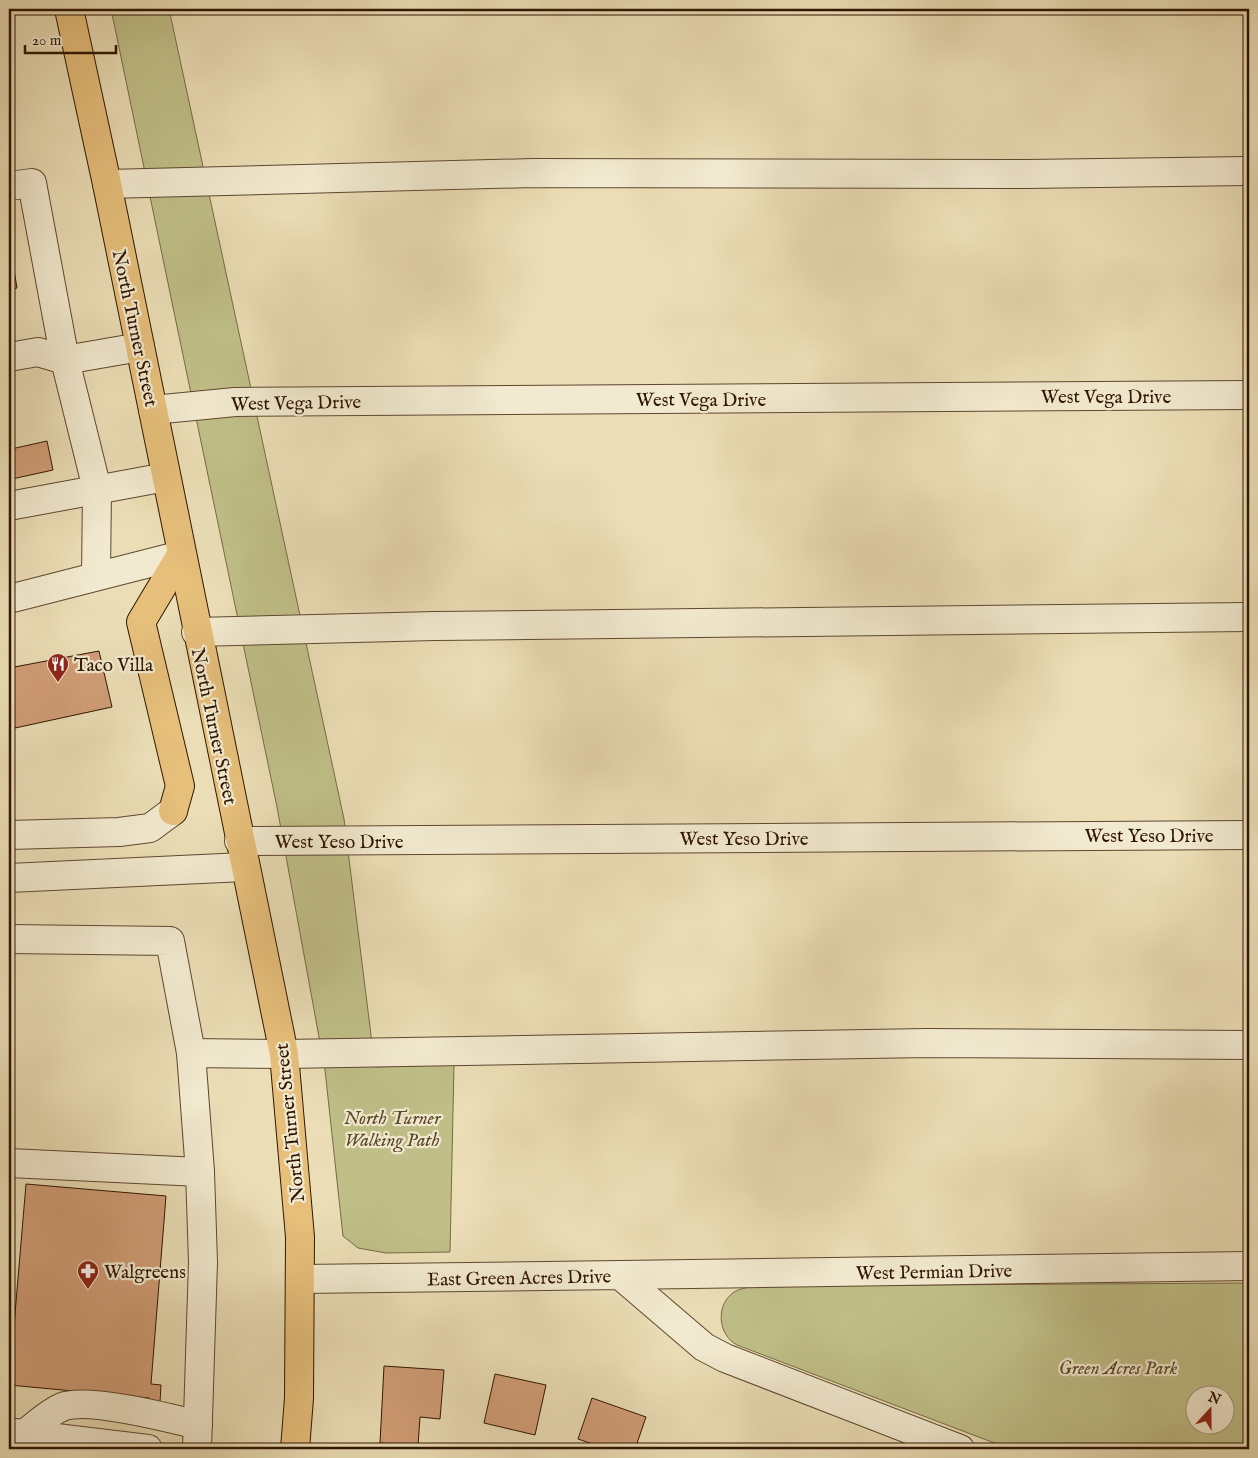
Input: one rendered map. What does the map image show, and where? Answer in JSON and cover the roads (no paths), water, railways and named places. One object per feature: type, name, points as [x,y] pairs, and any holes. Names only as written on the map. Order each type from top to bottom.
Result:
[{"type":"main road","name":"North Turner Street","points":[[69,9],[107,184],[196,632],[284,1054],[300,1237],[299,1398],[295,1449]]},
{"type":"main road","points":[[173,811],[180,786],[140,622],[181,555]]},
{"type":"street","points":[[107,184],[533,174],[1025,174],[1249,171]]},
{"type":"street","points":[[9,186],[32,183],[65,360],[97,489],[96,576]]},
{"type":"street","points":[[9,357],[38,352],[65,360],[140,347]]},
{"type":"street","name":"West Vega Drive","points":[[153,410],[235,402],[1249,395]]},
{"type":"street","points":[[9,506],[166,477]]},
{"type":"street","points":[[9,599],[181,555]]},
{"type":"street","points":[[196,632],[435,626],[1249,617]]},
{"type":"street","points":[[9,835],[127,831],[150,828],[173,811]]},
{"type":"street","name":"West Yeso Drive","points":[[239,841],[1249,835]]},
{"type":"street","points":[[9,878],[244,867]]},
{"type":"street","points":[[9,939],[170,941],[190,1053],[200,1172],[203,1262],[198,1437],[145,1413],[81,1404],[62,1407],[16,1433]]},
{"type":"street","points":[[190,1053],[284,1054],[927,1043],[1249,1045]]},
{"type":"street","points":[[9,1163],[200,1172]]},
{"type":"street","name":"West Permian Drive","points":[[620,1275],[1249,1266]]},
{"type":"street","name":"East Green Acres Drive","points":[[301,1279],[620,1275],[704,1347],[725,1358],[960,1449]]},
{"type":"street","points":[[16,1433],[148,1449]]},
{"type":"place","name":"Taco Villa","points":[[58,683]]},
{"type":"place","name":"Walgreens","points":[[88,1290]]},
{"type":"park label","name":"North Turner Walking Path","points":[[392,1128]]},
{"type":"park label","name":"Green Acres Park","points":[[1118,1367]]}]
